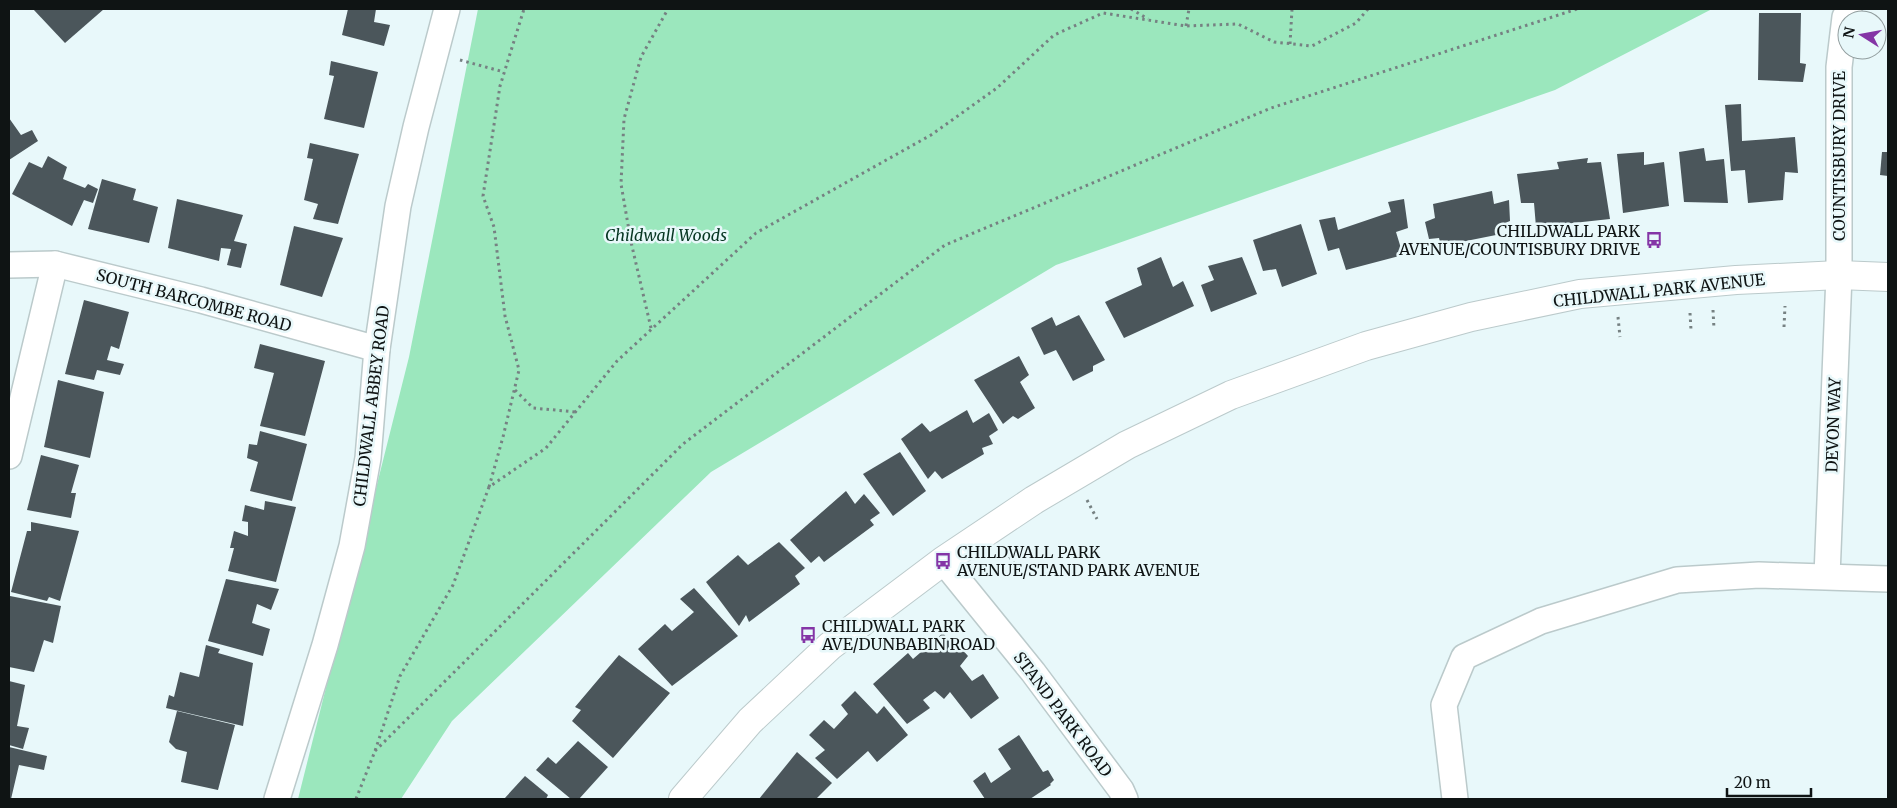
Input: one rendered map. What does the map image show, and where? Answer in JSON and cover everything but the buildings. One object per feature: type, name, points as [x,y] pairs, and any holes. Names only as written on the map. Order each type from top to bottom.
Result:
[{"type":"street","name":"CHILDWALL ABBEY ROAD","points":[[277,799],[325,645],[352,546],[368,458],[377,349],[398,206],[416,127],[447,9]]},
{"type":"street","name":"COUNTISBURY DRIVE","points":[[1839,275],[1839,67],[1846,17],[1849,9]]},
{"type":"street","name":"SOUTH BARCOMBE ROAD","points":[[9,265],[55,264],[201,300],[377,349]]},
{"type":"street","points":[[9,456],[55,264]]},
{"type":"street","name":"CHILDWALL PARK AVENUE","points":[[683,799],[750,721],[830,646],[942,561],[1034,500],[1127,445],[1231,395],[1366,346],[1471,317],[1580,294],[1736,280],[1839,275],[1888,277]]},
{"type":"street","name":"DEVON WAY","points":[[1828,576],[1839,275]]},
{"type":"street","name":"STAND PARK ROAD","points":[[942,561],[1032,672],[1118,796]]},
{"type":"street","points":[[1456,799],[1444,705],[1464,657],[1541,621],[1677,580],[1759,575],[1888,579]]},
{"type":"path","points":[[356,799],[375,751],[400,676],[453,585],[489,487],[519,370],[505,316],[494,227],[483,196],[500,86],[524,9]]},
{"type":"path","points":[[651,329],[631,242],[621,184],[624,119],[641,57],[668,9]]},
{"type":"path","points":[[1131,9],[1149,20]]},
{"type":"path","points":[[1186,26],[1190,9]]},
{"type":"path","points":[[1290,44],[1292,9]]},
{"type":"path","points":[[489,487],[546,448],[617,361],[756,232],[931,135],[997,88],[1054,35],[1103,13],[1186,26],[1238,24],[1274,42],[1312,46],[1356,23],[1368,9]]},
{"type":"path","points":[[375,751],[683,444],[945,245],[1271,108],[1577,9]]},
{"type":"path","points":[[436,54],[504,72]]},
{"type":"path","points":[[514,390],[533,408],[576,412]]},
{"type":"green space","name":"Childwall Woods","points":[[478,9],[1712,9],[1555,90],[1056,265],[711,472],[452,721],[401,799],[298,799],[409,357]]},
{"type":"place","name":"CHILDWALL PARK AVENUE/COUNTISBURY DRIVE","points":[[1654,240]]},
{"type":"place","name":"CHILDWALL PARK AVENUE/STAND PARK AVENUE","points":[[943,561]]},
{"type":"place","name":"CHILDWALL PARK AVE/DUNBABIN ROAD","points":[[808,635]]}]
